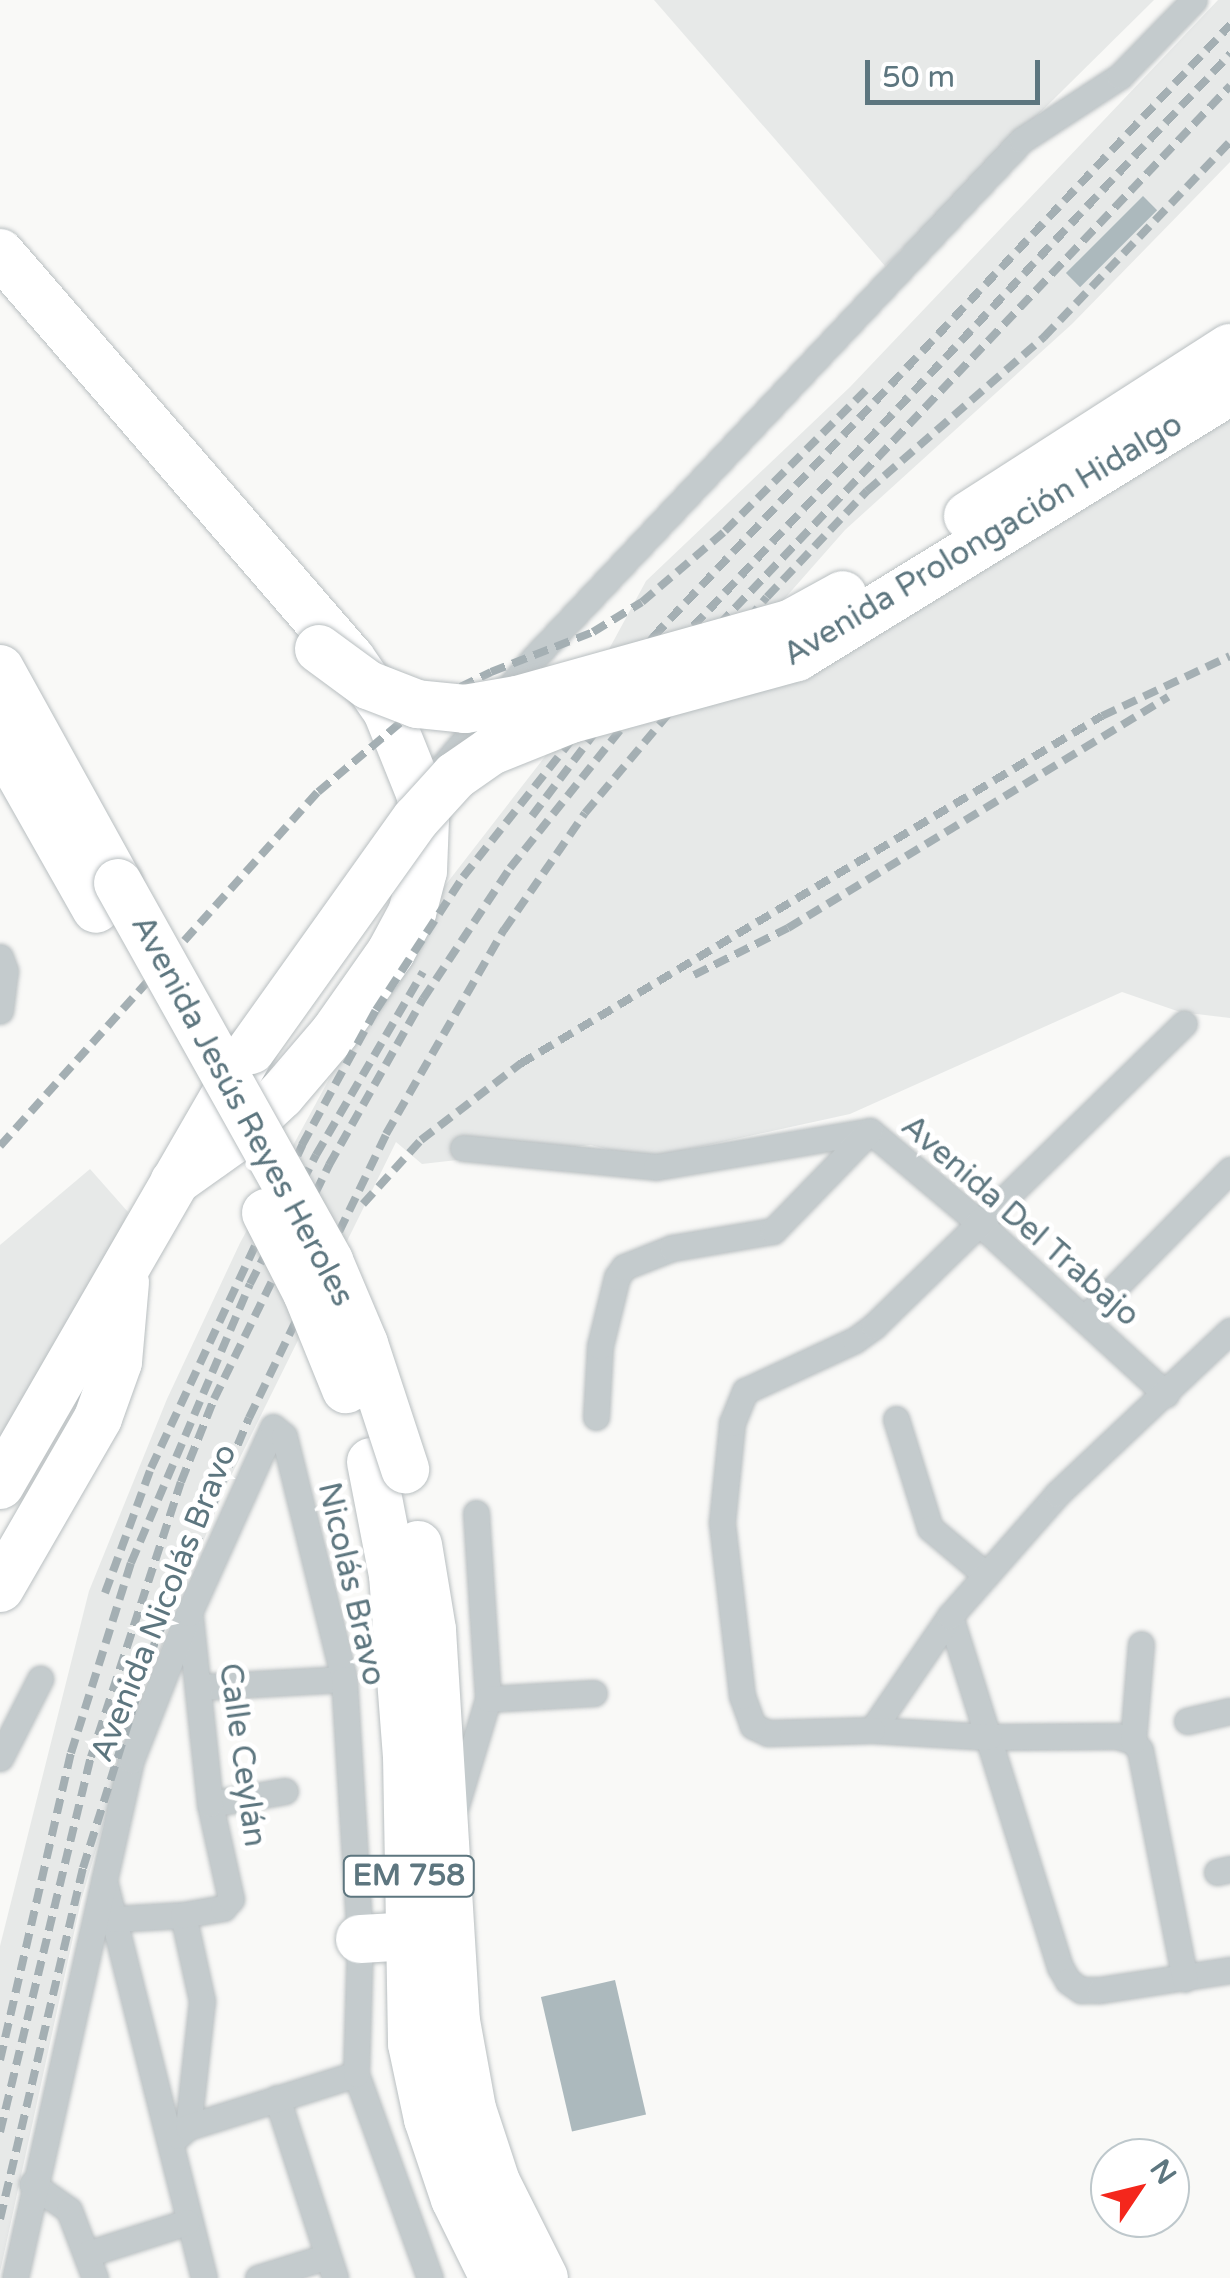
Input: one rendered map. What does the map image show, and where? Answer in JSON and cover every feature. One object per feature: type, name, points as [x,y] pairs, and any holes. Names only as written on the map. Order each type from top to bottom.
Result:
[{"type":"highway","points":[[0,254],[352,659],[387,711],[420,793],[425,832],[423,871],[412,914],[391,952],[334,1033],[281,1095],[233,1140],[174,1182]]},
{"type":"highway","name":"Avenida Prolongación Hidalgo","points":[[0,281],[320,649],[368,685],[417,704],[465,709],[517,700],[790,624],[896,562],[1230,348]]},
{"type":"highway","name":"Avenida Prolongación Hidalgo","points":[[0,1485],[250,1050],[416,820],[455,776],[491,751],[571,719],[797,657],[1230,391]]},
{"type":"highway","name":"Avenida Jesús Reyes Heroles","points":[[0,669],[107,896],[280,1238],[388,1466],[432,1630],[456,2022],[472,2109],[496,2182],[544,2278]]},
{"type":"highway","name":"Avenida Jesús Reyes Heroles","points":[[0,740],[107,896]]},
{"type":"highway","points":[[0,1588],[104,1404],[123,1332],[125,1271]]},
{"type":"highway","name":"Avenida Jesús Reyes Heroles","points":[[388,1466],[407,1756],[412,2044],[428,2119],[454,2199],[494,2278]]},
{"type":"highway","points":[[360,1939],[410,1936]]},
{"type":"street","points":[[420,793],[534,658],[1022,140],[1120,76],[1194,0]]},
{"type":"street","points":[[0,957],[4,971],[0,1011]]},
{"type":"street","points":[[1184,1022],[874,1326],[855,1340],[745,1390],[737,1404],[722,1522],[752,1726],[768,1732],[872,1730],[988,1738],[1117,1736],[1132,1741],[1140,1750],[1185,1979]]},
{"type":"street","points":[[596,1417],[600,1346],[617,1277],[624,1267],[672,1248],[773,1231],[870,1131]]},
{"type":"street","name":"Avenida Del Trabajo","points":[[462,1148],[656,1167],[870,1131],[978,1222],[1166,1394]]},
{"type":"street","points":[[1084,1319],[1230,1170]]},
{"type":"street","points":[[872,1730],[950,1616],[1057,1494],[1230,1331]]},
{"type":"street","points":[[896,1419],[930,1528],[986,1575]]},
{"type":"street","name":"Avenida Nicolás Bravo","points":[[14,2278],[32,2184],[131,1760],[189,1613],[268,1432],[277,1427]]},
{"type":"street","name":"Nicolás Bravo","points":[[277,1427],[284,1436],[344,1679],[360,1939],[356,2074]]},
{"type":"street","points":[[444,1830],[460,1796],[488,1699],[476,1514]]},
{"type":"street","name":"Calle Ceylán","points":[[184,1915],[230,1905],[210,1804],[189,1613]]},
{"type":"street","points":[[950,1616],[1060,1967],[1068,1980],[1081,1990],[1230,1970]]},
{"type":"street","points":[[1132,1741],[1140,1644]]},
{"type":"street","points":[[0,1758],[40,1679]]},
{"type":"street","points":[[200,1687],[344,1679]]},
{"type":"street","points":[[488,1699],[594,1694]]},
{"type":"street","points":[[1188,1721],[1230,1711]]},
{"type":"street","points":[[210,1804],[285,1791]]},
{"type":"street","points":[[104,1877],[204,2278]]},
{"type":"street","points":[[114,1919],[184,1915],[202,2001],[188,2127]]},
{"type":"street","points":[[174,2151],[178,2135],[188,2127],[356,2074],[430,2278]]},
{"type":"street","points":[[258,2278],[331,2267],[277,2098]]},
{"type":"street","points":[[32,2184],[69,2210],[91,2266],[187,2222]]},
{"type":"shaded area","points":[[654,0],[1154,0],[885,266]]},
{"type":"shaded area","points":[[1218,0],[1230,0],[1230,162],[1072,324],[845,530],[706,688],[1230,411],[1230,1018],[1180,1012],[1122,992],[850,1114],[644,1159],[591,1145],[422,1164],[396,1142],[226,1486],[176,1607],[122,1760],[81,1901],[0,2272],[0,1946],[89,1591],[167,1399],[240,1243],[352,1037],[430,905],[564,732],[646,581],[850,387]]},
{"type":"shaded area","points":[[90,1169],[128,1212],[109,1260],[0,1447],[0,1245]]},
{"type":"building","points":[[1143,196],[1157,210],[1080,287],[1066,273]]},
{"type":"building","points":[[615,1980],[646,2114],[572,2132],[541,1997]]},
{"type":"railway","points":[[105,1593],[151,1468],[302,1145],[376,1010],[463,877],[654,636],[1230,25]]},
{"type":"railway","points":[[532,816],[599,727],[1230,54]]},
{"type":"railway","points":[[0,2132],[91,1757],[181,1482],[214,1399],[329,1165],[423,999],[510,868],[624,725],[1230,86]]},
{"type":"railway","points":[[0,2219],[83,1868],[149,1657],[249,1418],[386,1134],[504,930],[585,813],[767,597],[867,491],[1044,337],[1230,142]]},
{"type":"railway","points":[[0,1146],[318,792],[419,707],[491,672],[593,632],[642,602],[725,531],[867,389]]},
{"type":"railway","points":[[363,1204],[421,1140],[520,1064],[1102,716],[1230,656]]},
{"type":"railway","points":[[694,975],[788,928],[1168,697]]},
{"type":"railway","points":[[0,2060],[71,1753],[131,1563],[250,1284],[316,1155],[423,972]]}]
